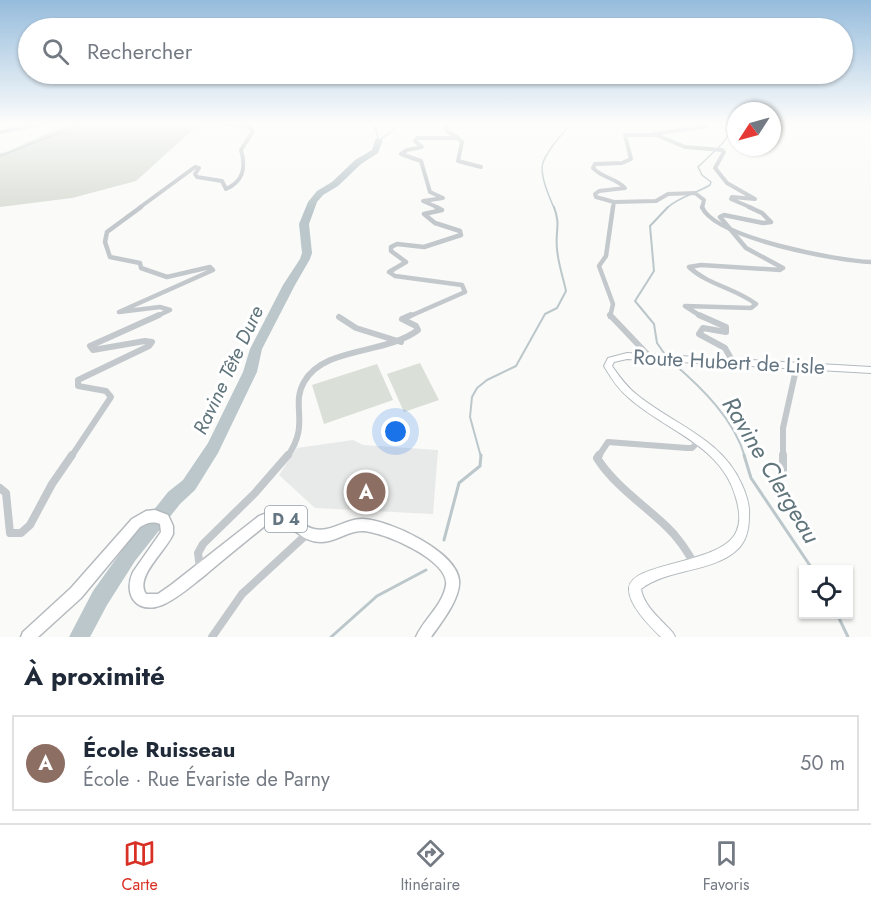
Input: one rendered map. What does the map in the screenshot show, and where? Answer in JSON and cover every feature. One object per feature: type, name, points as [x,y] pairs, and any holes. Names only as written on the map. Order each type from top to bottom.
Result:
[{"type":"main road","name":"Route Hubert de Lisle","points":[[669,637],[645,608],[635,593],[634,587],[648,578],[721,554],[734,545],[740,536],[745,517],[731,472],[719,457],[668,422],[619,384],[608,366],[610,360],[618,357],[650,357],[871,370]]},
{"type":"main road","name":"D 4","points":[[28,637],[76,593],[127,531],[146,517],[155,516],[164,519],[167,534],[137,576],[136,591],[143,601],[159,600],[263,520],[276,516],[288,520],[307,534],[323,536],[347,527],[362,525],[381,529],[444,561],[451,569],[453,581],[450,595],[423,637]]},
{"type":"street","points":[[0,488],[6,493],[10,533],[16,535],[24,532],[35,517],[44,497],[111,396],[106,391],[78,386],[78,380],[149,346],[152,342],[145,341],[93,350],[90,346],[170,310],[160,308],[121,313],[124,308],[167,292],[211,272],[213,268],[167,277],[141,268],[140,263],[110,257],[105,242],[107,232],[195,167],[199,168],[195,174],[197,177],[219,179],[226,189],[234,184],[245,171],[242,154]]},
{"type":"street","points":[[201,569],[198,553],[203,544],[273,474],[297,440],[301,429],[299,392],[310,373],[322,363],[335,358],[400,342],[418,330],[416,326],[402,319],[465,292],[462,285],[395,276],[389,272],[406,262],[391,251],[391,247],[397,244],[424,247],[447,241],[462,233],[435,223],[424,214],[442,210],[423,201],[443,198],[430,192],[420,161],[401,154]]},
{"type":"street","points":[[460,154],[458,161],[481,167]]},
{"type":"street","points":[[630,154],[631,159],[616,164],[601,163],[594,166],[596,173],[624,185],[625,188],[599,191],[595,194],[596,197],[602,201],[614,202],[656,201],[668,194],[689,191],[702,196],[705,200],[702,209],[705,213],[725,225],[791,250],[871,261]]},
{"type":"street","points":[[723,154],[715,168],[732,186],[755,199],[732,197],[731,199],[762,213],[771,222],[766,224],[720,217],[746,248],[783,268],[780,270],[701,265],[689,267],[710,283],[756,304],[752,308],[685,306],[692,312],[726,327],[726,332],[703,328],[699,334],[725,348],[733,362]]},
{"type":"street","points":[[614,202],[606,256],[599,266],[613,304],[610,317],[624,328],[650,357]]},
{"type":"street","points":[[339,316],[356,328],[400,342]]},
{"type":"street","points":[[783,473],[783,428],[797,365]]},
{"type":"street","points":[[695,564],[681,542],[605,471],[597,458],[608,442],[687,448],[692,448],[698,442]]},
{"type":"street","points":[[212,637],[222,618],[247,585],[307,534]]},
{"type":"shaded area","points":[[0,154],[166,154],[136,181],[72,198],[0,207]]},
{"type":"shaded area","points":[[420,363],[439,400],[404,412],[387,374]]},
{"type":"shaded area","points":[[377,364],[393,400],[324,424],[312,385]]},
{"type":"shaded area","points":[[353,440],[363,445],[438,450],[433,514],[315,508],[279,475],[297,448]]},
{"type":"waterway","points":[[0,156],[6,154]]},
{"type":"waterway","name":"Ravine Tête Dure","points":[[79,637],[100,598],[129,555],[174,498],[189,485],[213,448],[250,372],[256,349],[305,259],[307,253],[304,224],[313,202],[320,193],[335,184],[358,162],[371,154]]},
{"type":"waterway","points":[[548,154],[543,162],[542,172],[554,208]]},
{"type":"waterway","name":"Ravine Clergeau","points":[[667,208],[676,201],[710,185],[711,182],[702,175],[698,167],[712,154]]},
{"type":"waterway","points":[[481,457],[470,417],[472,397],[477,388],[487,380],[516,366],[545,314],[557,308],[566,291],[559,265],[554,207]]},
{"type":"waterway","name":"Ravine Clergeau","points":[[664,353],[657,343],[654,324],[635,301],[654,271],[650,226],[667,208]]},
{"type":"waterway","name":"Ravine Clergeau","points":[[673,363],[716,405],[733,430],[745,457]]},
{"type":"waterway","name":"Ravine Clergeau","points":[[744,455],[751,478],[810,565]]},
{"type":"waterway","points":[[444,540],[459,483],[480,466],[481,457]]},
{"type":"waterway","points":[[331,637],[377,596],[426,570]]},
{"type":"waterway","name":"Ravine Clergeau","points":[[839,619],[848,637]]},
{"type":"place","name":"École Ruisseau","points":[[366,492]]}]
